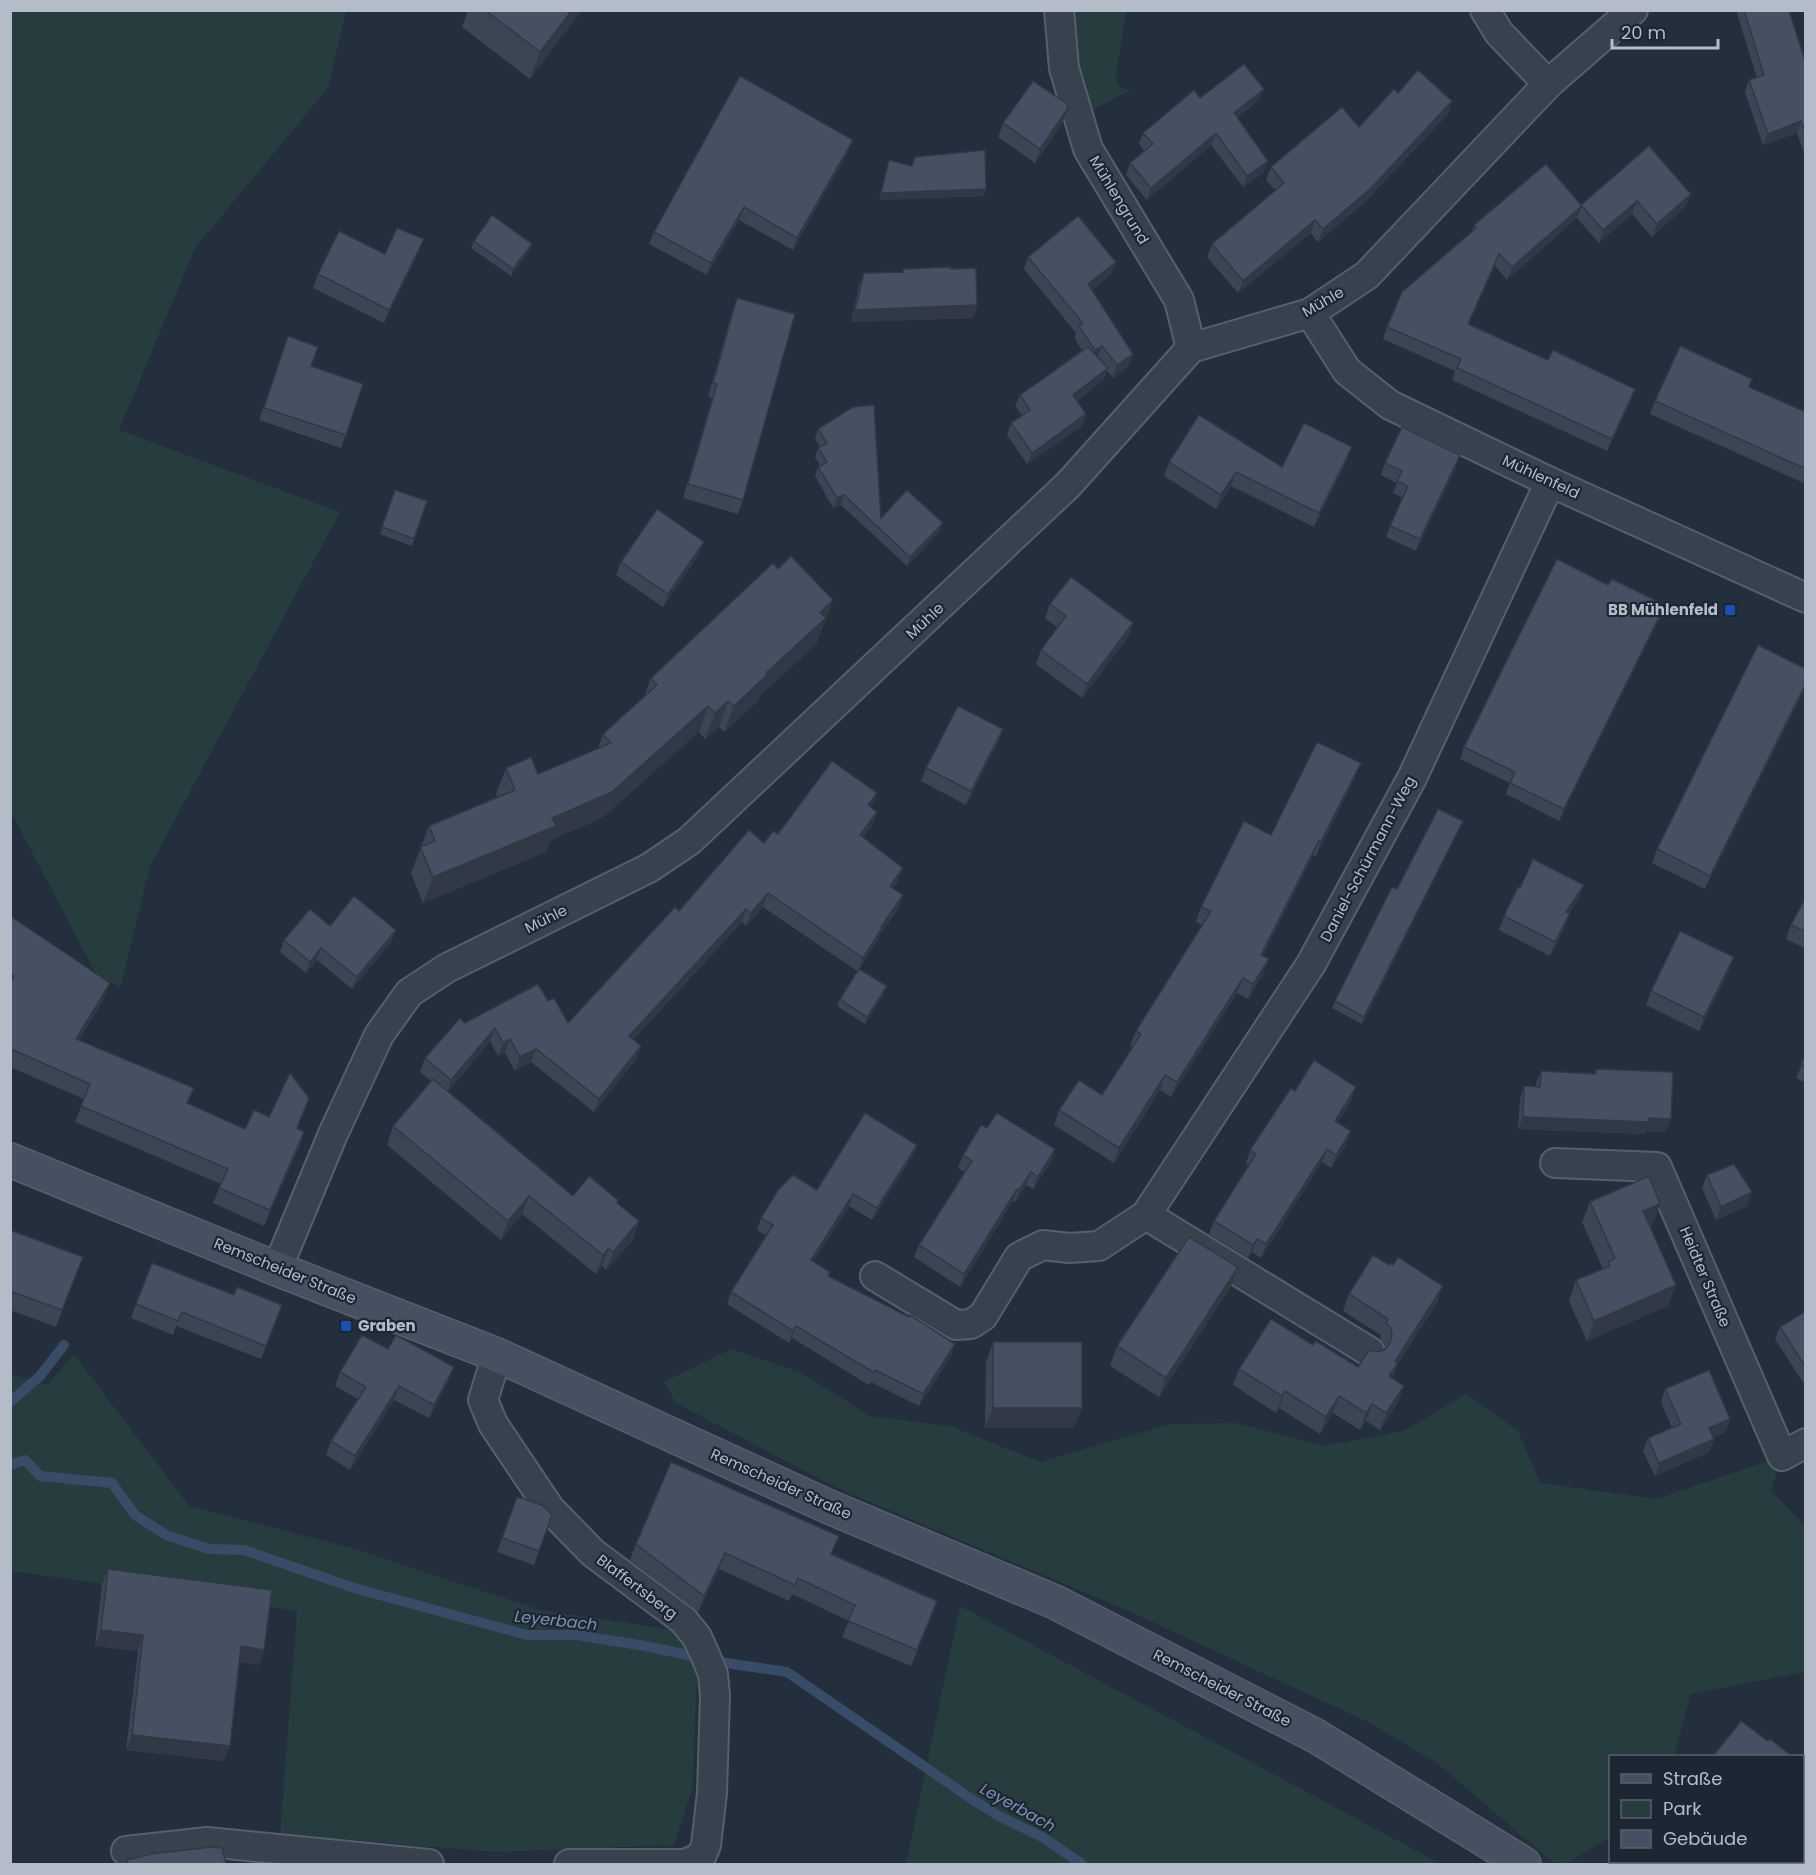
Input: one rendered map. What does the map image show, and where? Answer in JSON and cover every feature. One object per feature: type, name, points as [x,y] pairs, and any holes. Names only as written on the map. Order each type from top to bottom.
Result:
[{"type":"main road","name":"Remscheider Straße","points":[[10,1160],[277,1269],[497,1355],[827,1506],[1055,1602],[1316,1736],[1524,1864]]},
{"type":"street","name":"Mühlengrund","points":[[1059,10],[1064,68],[1088,149],[1179,300],[1191,348]]},
{"type":"street","points":[[1485,10],[1499,33],[1548,84]]},
{"type":"street","name":"Mühle","points":[[277,1269],[333,1134],[379,1035],[409,993],[447,968],[650,868],[688,841],[1068,485],[1191,348],[1310,313],[1367,275],[1548,84],[1633,10]]},
{"type":"street","name":"Mühlenfeld","points":[[1310,313],[1347,371],[1390,405],[1550,482],[1806,598]]},
{"type":"street","name":"Daniel-Schürmann-Weg","points":[[875,1276],[956,1325],[971,1324],[983,1316],[1018,1257],[1043,1245],[1070,1248],[1099,1246],[1146,1215],[1311,964],[1412,778],[1550,482]]},
{"type":"street","name":"Heidter Straße","points":[[1555,1163],[1657,1167],[1782,1456],[1806,1443]]},
{"type":"street","points":[[1146,1215],[1370,1352]]},
{"type":"street","name":"Blaffertsberg","points":[[497,1355],[483,1400],[493,1424],[550,1509],[592,1553],[683,1620],[697,1637],[713,1674],[715,1696],[712,1793],[706,1845],[701,1857],[685,1864],[569,1864]]},
{"type":"street","points":[[126,1851],[207,1842],[429,1864]]},
{"type":"green space","points":[[10,11],[346,11],[328,88],[195,248],[119,430],[340,512],[150,866],[120,988],[96,974],[11,812]]},
{"type":"green space","points":[[1074,11],[1126,11],[1116,77],[1120,87],[1131,90],[1092,110],[1076,49]]},
{"type":"green space","points":[[731,1349],[802,1373],[870,1416],[950,1426],[1040,1462],[1170,1424],[1237,1423],[1324,1446],[1403,1431],[1467,1394],[1518,1431],[1540,1483],[1657,1499],[1782,1456],[1771,1491],[1805,1526],[1805,1672],[1691,1694],[1674,1755],[1609,1755],[1609,1838],[1566,1864],[1555,1864],[1436,1762],[1366,1721],[1133,1613],[837,1488],[676,1403],[664,1382]]},
{"type":"green space","points":[[74,1354],[189,1506],[352,1548],[540,1610],[681,1631],[697,1669],[693,1787],[674,1845],[494,1852],[280,1834],[297,1611],[11,1571],[10,1374],[48,1385]]},
{"type":"green space","points":[[960,1606],[1441,1864],[906,1864]]},
{"type":"building","points":[[485,10],[572,10],[540,52]]},
{"type":"building","points":[[1744,10],[1789,10],[1806,64],[1806,134],[1801,121],[1768,134],[1749,80],[1764,75]]},
{"type":"building","points":[[1244,64],[1264,89],[1234,113],[1268,161],[1247,176],[1216,133],[1151,188],[1130,163],[1153,144],[1143,133],[1194,90],[1200,98]]},
{"type":"building","points":[[1418,70],[1452,101],[1370,189],[1323,229],[1315,220],[1243,281],[1212,244],[1284,183],[1271,167],[1342,107],[1359,127],[1394,89],[1398,93]]},
{"type":"building","points":[[740,76],[853,140],[797,238],[744,207],[711,263],[654,232]]},
{"type":"building","points":[[1033,81],[1067,104],[1068,108],[1040,149],[1003,123]]},
{"type":"building","points":[[1649,146],[1691,194],[1657,224],[1637,201],[1603,230],[1582,206],[1512,267],[1499,254],[1468,324],[1548,360],[1553,350],[1635,389],[1612,439],[1457,368],[1461,359],[1387,327],[1402,292],[1476,228],[1474,225],[1546,164],[1581,205]]},
{"type":"building","points":[[985,150],[986,189],[881,193],[889,160],[912,166],[915,157]]},
{"type":"building","points":[[492,215],[532,244],[513,269],[474,241]]},
{"type":"building","points":[[1078,216],[1116,262],[1088,284],[1133,354],[1117,365],[1102,346],[1095,350],[1079,326],[1083,323],[1028,257]]},
{"type":"building","points":[[397,228],[424,239],[389,310],[318,274],[339,231],[385,254]]},
{"type":"building","points":[[951,267],[951,269],[976,268],[977,305],[855,310],[864,273]]},
{"type":"building","points":[[737,298],[795,314],[743,500],[688,484],[717,384],[713,383]]},
{"type":"building","points":[[288,336],[318,347],[311,366],[363,384],[346,435],[264,408]]},
{"type":"building","points":[[1680,346],[1752,379],[1749,387],[1806,412],[1806,469],[1655,401]]},
{"type":"building","points":[[1088,347],[1108,368],[1073,395],[1086,414],[1032,453],[1011,423],[1030,410],[1020,395]]},
{"type":"building","points":[[874,405],[881,518],[907,490],[943,523],[910,557],[844,495],[837,498],[818,467],[827,462],[818,448],[827,443],[818,429],[853,407]]},
{"type":"building","points":[[1199,415],[1282,467],[1304,423],[1352,447],[1319,513],[1236,472],[1221,495],[1169,462]]},
{"type":"building","points":[[1402,427],[1460,455],[1420,539],[1390,526],[1408,486],[1397,481],[1402,471],[1385,463]]},
{"type":"building","points":[[395,490],[427,501],[414,539],[382,527]]},
{"type":"building","points":[[657,509],[704,542],[668,594],[621,562]]},
{"type":"building","points":[[791,556],[833,600],[820,613],[826,618],[734,706],[728,701],[715,713],[708,706],[612,792],[552,818],[556,826],[433,877],[420,847],[435,841],[429,826],[515,790],[506,768],[531,757],[538,774],[611,743],[603,734],[657,685],[651,678],[773,563],[778,569]]},
{"type":"building","points":[[1557,559],[1608,585],[1612,579],[1665,605],[1564,809],[1510,783],[1515,772],[1464,747]]},
{"type":"building","points":[[1071,577],[1133,623],[1087,684],[1041,650],[1066,616],[1050,604]]},
{"type":"building","points":[[1758,645],[1806,669],[1806,683],[1710,876],[1657,849]]},
{"type":"building","points":[[958,706],[1003,729],[971,791],[926,768]]},
{"type":"building","points":[[1317,742],[1361,763],[1261,955],[1269,959],[1253,984],[1243,978],[1177,1082],[1165,1075],[1119,1148],[1059,1110],[1079,1080],[1102,1095],[1141,1034],[1136,1031],[1211,911],[1201,907],[1244,821],[1271,835]]},
{"type":"building","points":[[832,761],[877,793],[868,805],[877,812],[860,835],[903,868],[890,886],[903,895],[863,958],[768,893],[751,913],[746,909],[629,1036],[641,1046],[599,1099],[536,1049],[520,1057],[510,1039],[503,1043],[495,1028],[451,1080],[425,1058],[460,1018],[465,1023],[538,984],[548,1001],[554,998],[568,1023],[675,907],[679,911],[749,830],[764,843],[773,831],[778,834]]},
{"type":"building","points":[[1438,809],[1463,821],[1364,1017],[1335,1001],[1392,887],[1397,889]]},
{"type":"building","points":[[1533,859],[1584,885],[1566,912],[1570,913],[1555,942],[1504,916]]},
{"type":"building","points":[[354,896],[396,930],[357,977],[321,948],[310,962],[284,940],[310,909],[330,926]]},
{"type":"building","points":[[1806,897],[1806,932],[1791,925]]},
{"type":"building","points":[[10,916],[110,983],[76,1039],[194,1088],[187,1103],[245,1129],[254,1110],[269,1117],[290,1073],[309,1098],[297,1128],[304,1132],[270,1210],[219,1188],[228,1169],[81,1106],[90,1084],[10,1050],[10,982],[14,976],[10,974]]},
{"type":"building","points":[[1680,931],[1734,957],[1704,1017],[1651,991]]},
{"type":"building","points":[[859,969],[887,986],[867,1017],[840,999]]},
{"type":"building","points":[[1806,1055],[1806,1066],[1801,1064]]},
{"type":"building","points":[[1314,1060],[1356,1087],[1335,1121],[1351,1131],[1336,1155],[1327,1149],[1266,1244],[1257,1239],[1253,1245],[1214,1221],[1256,1154],[1250,1150],[1291,1088],[1295,1091]]},
{"type":"building","points":[[1596,1069],[1673,1072],[1671,1119],[1649,1118],[1649,1122],[1523,1117],[1524,1086],[1540,1087],[1541,1071],[1596,1074]]},
{"type":"building","points":[[433,1079],[573,1196],[589,1176],[639,1221],[613,1252],[609,1248],[603,1255],[529,1196],[508,1221],[393,1126]]},
{"type":"building","points":[[865,1113],[917,1145],[877,1208],[853,1194],[811,1260],[830,1272],[828,1276],[909,1317],[910,1315],[955,1344],[923,1394],[875,1370],[873,1372],[796,1326],[793,1331],[731,1292],[773,1225],[761,1218],[778,1190],[793,1175],[817,1190]]},
{"type":"building","points":[[997,1113],[1055,1149],[1038,1177],[1031,1172],[1019,1190],[1017,1189],[964,1274],[919,1245],[972,1161],[963,1155],[981,1125],[987,1128]]},
{"type":"building","points":[[1734,1164],[1752,1192],[1721,1207],[1707,1175]]},
{"type":"building","points":[[1649,1176],[1660,1204],[1643,1211],[1676,1285],[1594,1321],[1576,1280],[1610,1266],[1608,1262],[1615,1258],[1590,1202]]},
{"type":"building","points":[[10,1230],[83,1257],[62,1310],[10,1291]]},
{"type":"building","points":[[1189,1237],[1238,1267],[1166,1378],[1117,1346]]},
{"type":"building","points":[[1373,1255],[1389,1265],[1390,1263],[1393,1265],[1398,1257],[1443,1286],[1395,1361],[1398,1363],[1389,1376],[1404,1386],[1386,1413],[1372,1404],[1366,1413],[1339,1396],[1326,1417],[1285,1391],[1282,1396],[1239,1369],[1271,1319],[1313,1345],[1316,1341],[1358,1367],[1369,1350],[1376,1352],[1384,1350],[1392,1336],[1391,1328],[1386,1323],[1388,1319],[1349,1294]]},
{"type":"building","points":[[152,1263],[234,1295],[237,1287],[282,1305],[266,1346],[182,1312],[178,1321],[136,1304]]},
{"type":"building","points":[[1806,1311],[1806,1368],[1780,1327]]},
{"type":"building","points":[[362,1335],[388,1349],[396,1335],[454,1367],[434,1405],[399,1386],[355,1456],[331,1441],[366,1387],[340,1372]]},
{"type":"building","points":[[993,1342],[1082,1342],[1082,1408],[993,1408]]},
{"type":"building","points":[[1709,1370],[1730,1419],[1709,1428],[1714,1439],[1659,1463],[1648,1438],[1681,1424],[1665,1389]]},
{"type":"building","points":[[671,1462],[839,1536],[831,1554],[937,1601],[917,1650],[848,1621],[855,1605],[798,1578],[795,1585],[725,1553],[704,1596],[636,1544]]},
{"type":"building","points":[[517,1497],[542,1505],[552,1515],[539,1551],[502,1538]]},
{"type":"building","points":[[108,1569],[272,1590],[264,1650],[241,1646],[230,1746],[132,1735],[143,1635],[101,1630]]},
{"type":"building","points":[[1741,1721],[1791,1755],[1714,1755]]},
{"type":"building","points":[[1804,1766],[1806,1768],[1806,1831],[1804,1829]]},
{"type":"building","points":[[211,1847],[222,1848],[226,1864],[128,1864],[127,1860],[151,1854]]},
{"type":"building","points":[[1655,1863],[1688,1863],[1687,1864]]},
{"type":"waterway","points":[[10,1402],[40,1376],[64,1345]]},
{"type":"waterway","name":"Leyerbach","points":[[10,1465],[25,1460],[40,1476],[112,1483],[135,1515],[166,1535],[209,1549],[244,1550],[354,1588],[527,1635],[577,1635],[787,1672],[973,1800],[999,1816],[1042,1837],[1082,1864]]},
{"type":"place","name":"BB Mühlenfeld","points":[[1730,610]]},
{"type":"place","name":"Graben","points":[[346,1326]]}]
